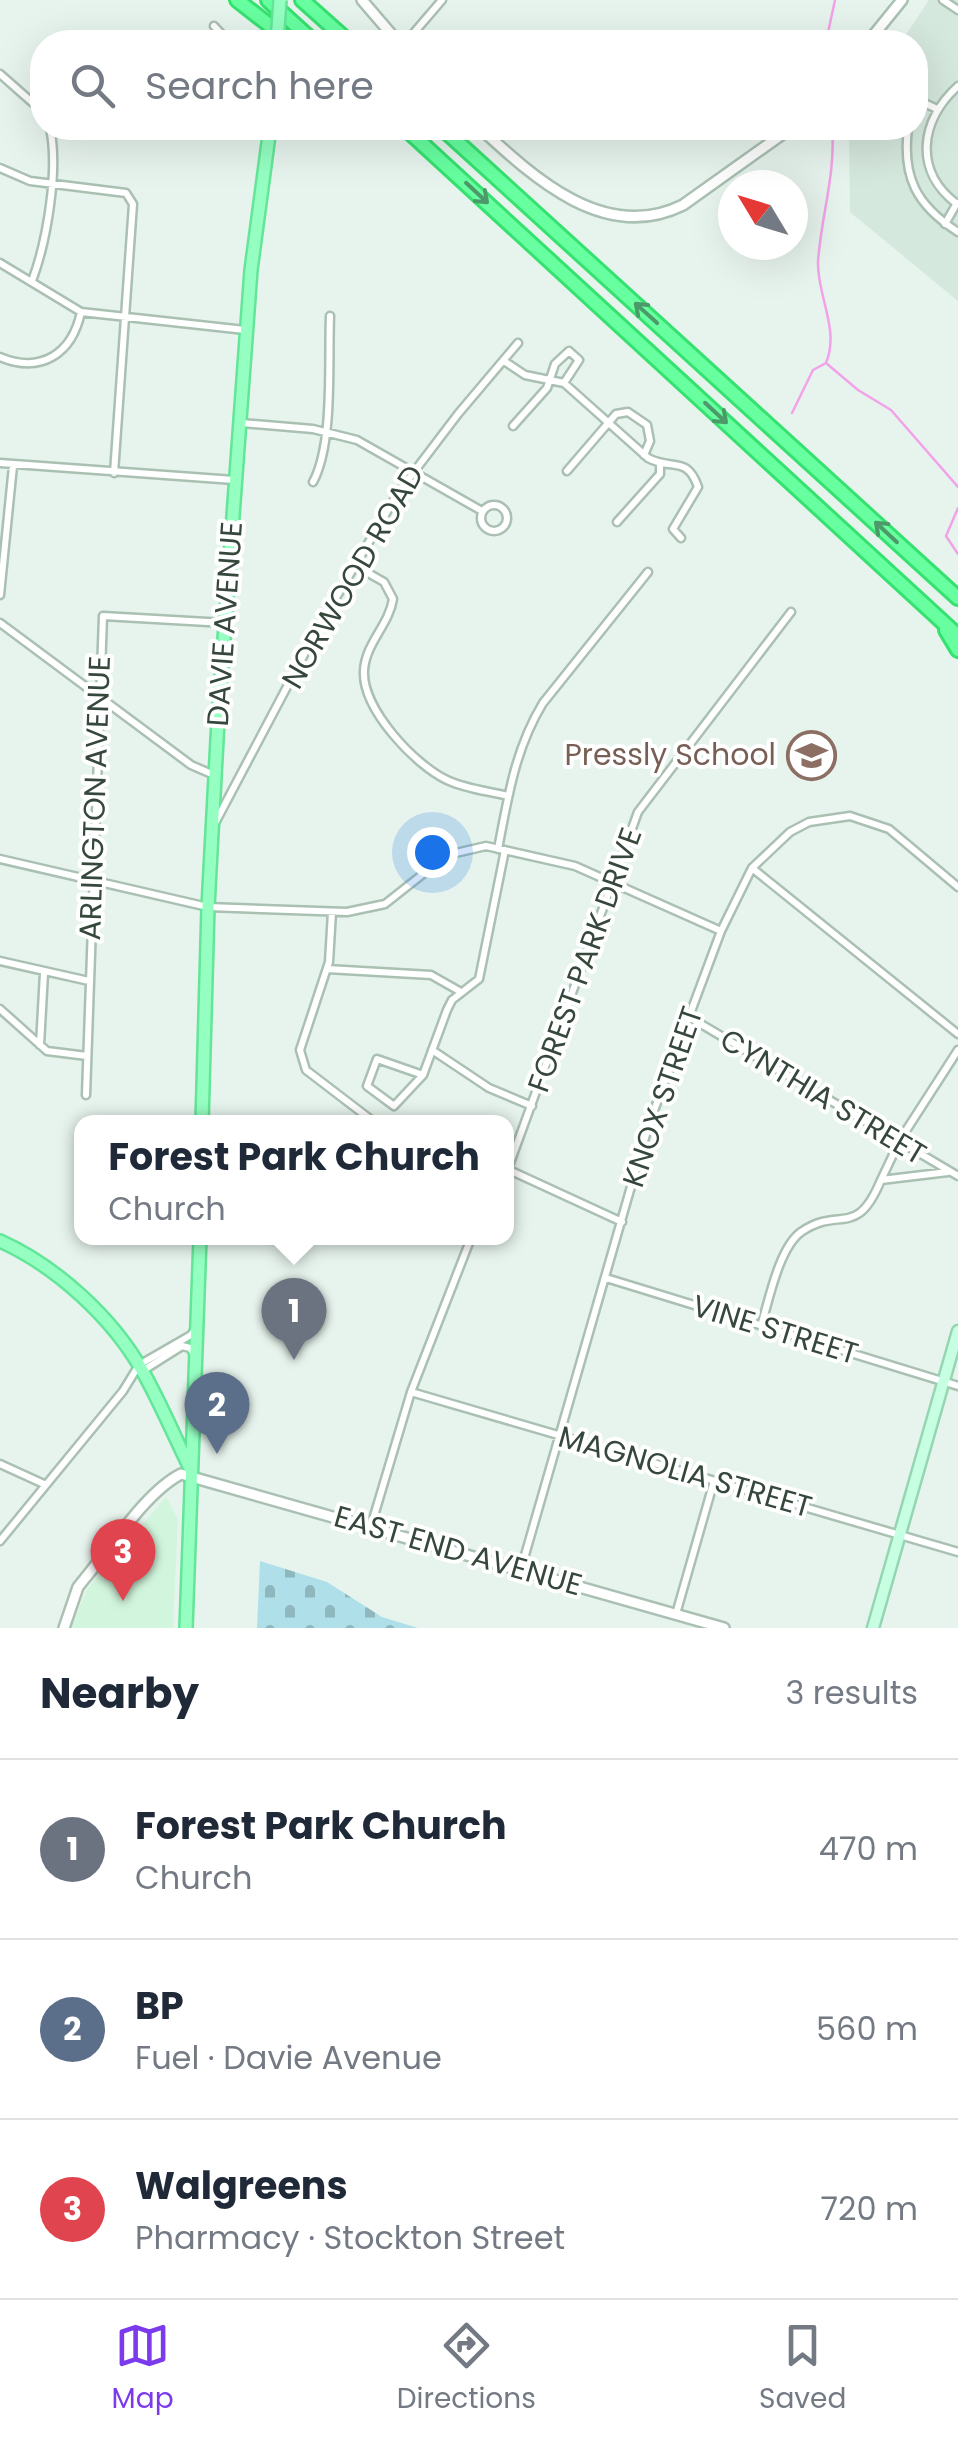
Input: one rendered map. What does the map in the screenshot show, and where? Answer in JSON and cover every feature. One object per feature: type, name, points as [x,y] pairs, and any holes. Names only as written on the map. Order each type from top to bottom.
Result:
[{"type":"highway","points":[[236,0],[276,30]]},
{"type":"highway","points":[[268,0],[301,30]]},
{"type":"highway","points":[[302,0],[336,30]]},
{"type":"highway","points":[[418,140],[958,636]]},
{"type":"highway","points":[[455,140],[958,598]]},
{"type":"highway","points":[[940,619],[958,650]]},
{"type":"main road","points":[[278,30],[280,0]]},
{"type":"main road","name":"DAVIE AVENUE","points":[[202,1115],[208,907],[225,623],[254,230],[268,140]]},
{"type":"main road","points":[[0,1241],[36,1260],[87,1302],[141,1368],[193,1474]]},
{"type":"main road","points":[[186,1628],[200,1245]]},
{"type":"main road","points":[[873,1628],[958,1332]]},
{"type":"street","points":[[362,0],[388,30]]},
{"type":"street","points":[[416,30],[442,0]]},
{"type":"street","points":[[878,30],[902,0]]},
{"type":"street","points":[[944,0],[958,10]]},
{"type":"street","points":[[214,26],[218,30]]},
{"type":"street","points":[[0,74],[30,101]]},
{"type":"street","points":[[946,224],[957,203],[938,184],[930,167],[928,132],[937,109],[958,86]]},
{"type":"street","points":[[928,105],[937,109]]},
{"type":"street","points":[[32,281],[44,244],[50,140]]},
{"type":"street","points":[[493,140],[528,172],[566,198],[647,217],[666,214],[682,205],[775,140]]},
{"type":"street","points":[[906,140],[909,175],[920,199],[958,232]]},
{"type":"street","points":[[0,168],[50,185],[126,192],[133,204],[114,473]]},
{"type":"street","points":[[0,262],[81,312],[246,330]]},
{"type":"street","points":[[0,357],[38,364],[55,357],[72,338],[81,312]]},
{"type":"street","points":[[313,482],[322,466],[330,316]]},
{"type":"street","name":"NORWOOD ROAD","points":[[213,825],[217,825],[318,628],[412,472],[518,343]]},
{"type":"street","points":[[513,426],[547,388],[555,364],[568,351],[579,360],[564,384]]},
{"type":"street","points":[[504,361],[524,375],[564,384],[660,465],[690,469],[698,487],[672,529],[681,538]]},
{"type":"street","points":[[567,471],[616,414],[628,412],[647,425],[650,441],[644,455]]},
{"type":"street","points":[[240,423],[325,431],[356,440],[482,512]]},
{"type":"street","points":[[0,464],[235,480]]},
{"type":"street","points":[[618,522],[660,474],[660,465]]},
{"type":"street","points":[[0,595],[13,466]]},
{"type":"street","points":[[489,505],[498,505],[507,514],[506,523],[501,529],[488,530],[482,524],[482,512],[489,505]]},
{"type":"street","points":[[354,565],[384,582],[393,599],[370,646],[364,672],[366,688],[379,716],[419,760],[444,779],[508,796]]},
{"type":"street","points":[[423,1075],[377,1060],[367,1086],[394,1106],[423,1075],[447,1010],[479,978],[518,752],[543,703],[648,572]]},
{"type":"street","name":"FOREST PARK DRIVE","points":[[514,1156],[638,812],[791,612]]},
{"type":"street","name":"ARLINGTON AVENUE","points":[[86,1095],[103,616],[225,623]]},
{"type":"street","points":[[0,623],[191,765],[215,775]]},
{"type":"street","name":"KNOX STREET","points":[[521,1569],[649,1124],[721,931],[752,868],[790,832],[809,822],[850,816],[889,829],[958,887]]},
{"type":"street","points":[[0,858],[208,907],[332,912],[366,910],[385,904],[447,855],[466,848],[502,850],[575,866],[721,931]]},
{"type":"street","points":[[752,868],[958,1034]]},
{"type":"street","points":[[332,912],[327,969],[300,1050],[301,1061],[306,1070],[365,1115]]},
{"type":"street","name":"ARLINGTON AVENUE","points":[[0,961],[89,981]]},
{"type":"street","points":[[327,969],[431,975],[462,992]]},
{"type":"street","points":[[40,1045],[44,973]]},
{"type":"street","points":[[0,1008],[40,1045],[56,1053],[88,1056]]},
{"type":"street","name":"CYNTHIA STREET","points":[[688,1017],[958,1176]]},
{"type":"street","points":[[432,1050],[489,1088],[532,1106]]},
{"type":"street","points":[[761,1326],[788,1246],[802,1232],[818,1224],[848,1220],[866,1211],[900,1140],[958,1050]]},
{"type":"street","points":[[882,1180],[949,1172]]},
{"type":"street","points":[[514,1175],[622,1222]]},
{"type":"street","points":[[371,1526],[412,1392],[468,1245]]},
{"type":"street","name":"VINE STREET","points":[[606,1278],[958,1386]]},
{"type":"street","points":[[0,1541],[141,1368],[191,1335],[197,1325]]},
{"type":"street","points":[[141,1368],[182,1346],[192,1350],[196,1360]]},
{"type":"street","points":[[124,1391],[138,1382],[151,1388]]},
{"type":"street","name":"MAGNOLIA STREET","points":[[412,1392],[958,1552]]},
{"type":"street","points":[[0,1464],[46,1485]]},
{"type":"street","points":[[64,1628],[78,1587],[138,1513],[170,1480],[181,1474],[193,1474]]},
{"type":"street","name":"EAST END AVENUE","points":[[193,1474],[724,1628]]},
{"type":"street","points":[[676,1614],[714,1481]]},
{"type":"shaded area","points":[[929,0],[958,0],[958,301],[850,212],[849,140],[928,140],[928,30],[909,30]]},
{"type":"shaded area","points":[[166,1497],[178,1519],[173,1628],[71,1628],[87,1589]]},
{"type":"green space","points":[[260,1561],[327,1582],[382,1617],[418,1628],[257,1628]]},
{"type":"waterway","points":[[829,30],[835,0]]},
{"type":"waterway","points":[[832,140],[818,262],[831,338],[826,363],[858,390],[891,410],[958,487]]},
{"type":"waterway","points":[[792,413],[813,370],[826,363]]},
{"type":"waterway","points":[[958,508],[946,536],[958,554]]},
{"type":"place","name":"Pressly School","points":[[811,755]]},
{"type":"place","name":"Forest Park Church","points":[[294,1360]]},
{"type":"place","name":"BP","points":[[217,1454]]},
{"type":"place","name":"Walgreens","points":[[123,1601]]}]
